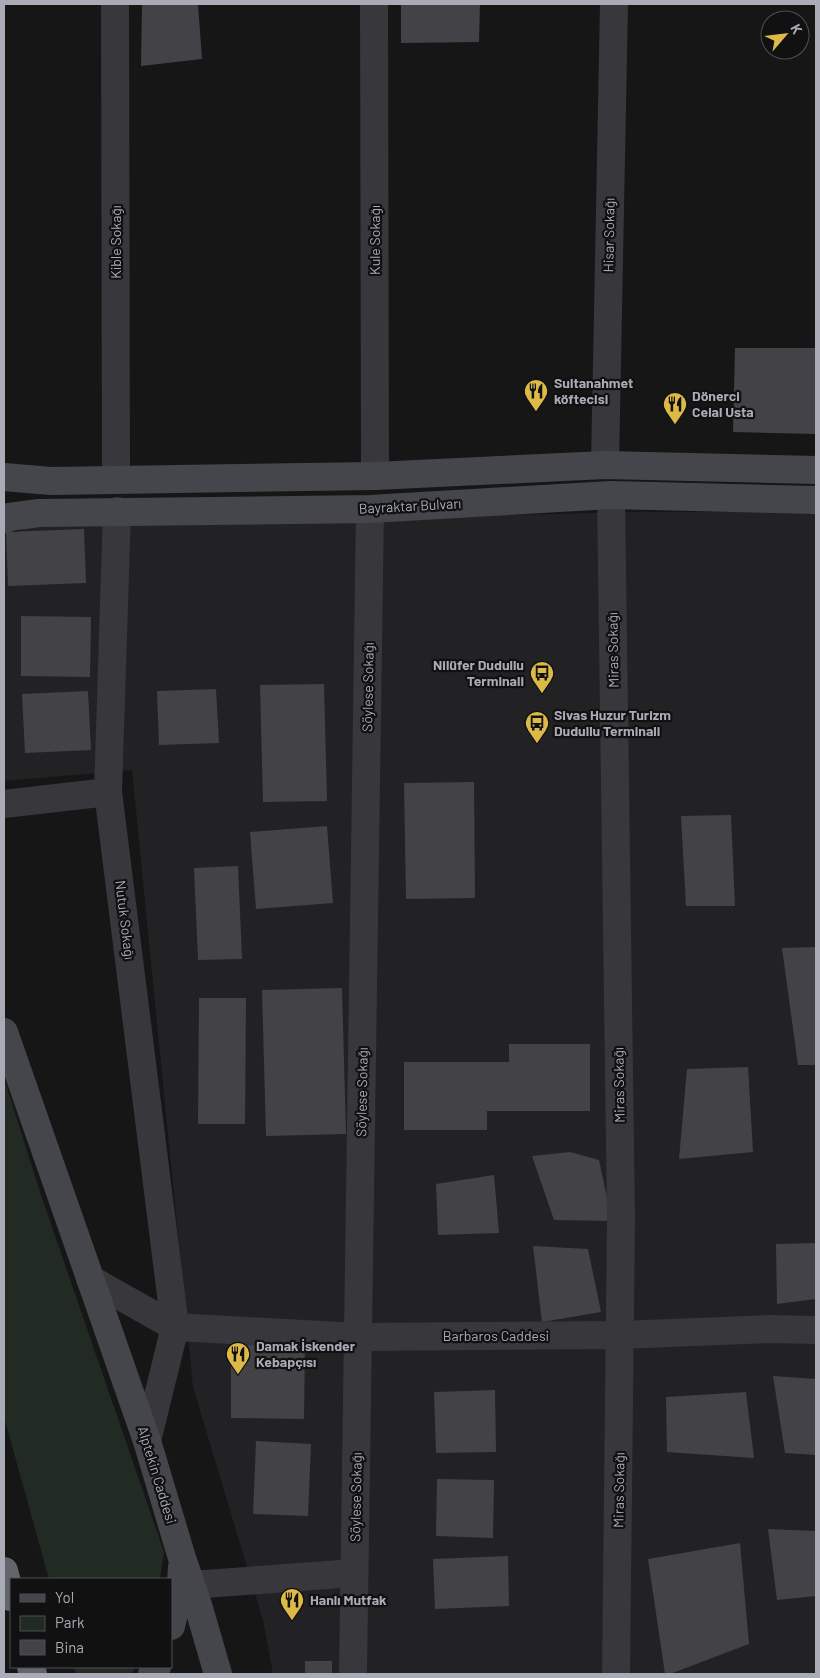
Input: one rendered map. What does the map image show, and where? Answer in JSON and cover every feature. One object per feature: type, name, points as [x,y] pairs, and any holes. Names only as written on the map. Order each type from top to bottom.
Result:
[{"type":"highway","points":[[4,1571],[10,1593]]},
{"type":"street","name":"Kible Sokağı","points":[[115,4],[116,480]]},
{"type":"street","name":"Kule Sokağı","points":[[374,4],[375,476]]},
{"type":"street","name":"Hisar Sokağı","points":[[605,465],[614,4]]},
{"type":"street","points":[[4,477],[51,481],[375,476],[605,465],[816,470]]},
{"type":"street","name":"Bayraktar Bulvarı","points":[[4,520],[9,517],[39,513],[370,509],[611,495],[816,500]]},
{"type":"street","name":"Miras Sokağı","points":[[611,495],[621,1218],[616,1674]]},
{"type":"street","name":"Söylese Sokağı","points":[[353,1674],[370,509]]},
{"type":"street","name":"Nutuk Sokağı","points":[[117,512],[108,792],[175,1327]]},
{"type":"street","points":[[4,804],[108,792]]},
{"type":"street","name":"Alptekin Caddesi","points":[[4,1032],[147,1440],[218,1674]]},
{"type":"street","points":[[90,1278],[175,1327],[147,1440]]},
{"type":"street","name":"Barbaros Caddesi","points":[[175,1327],[358,1337],[620,1335],[768,1329],[816,1330]]},
{"type":"street","points":[[172,1622],[181,1583],[182,1558]]},
{"type":"street","points":[[191,1585],[354,1573]]},
{"type":"shaded area","points":[[633,512],[816,512],[816,1674],[273,1674],[263,1620],[193,1387],[132,770],[4,781],[4,538],[29,527]]},
{"type":"green space","points":[[4,1078],[41,1195],[164,1552],[160,1578],[49,1578],[4,1417]]},
{"type":"green space","points":[[74,1668],[135,1668],[131,1674],[76,1674]]},
{"type":"building","points":[[142,4],[198,4],[202,59],[141,66]]},
{"type":"building","points":[[401,4],[480,4],[479,42],[401,43]]},
{"type":"building","points":[[735,348],[816,348],[816,434],[733,432]]},
{"type":"building","points":[[84,529],[86,583],[8,586],[6,532]]},
{"type":"building","points":[[21,616],[91,617],[90,677],[21,676]]},
{"type":"building","points":[[324,684],[327,801],[263,802],[260,685]]},
{"type":"building","points":[[216,689],[219,743],[159,745],[157,691]]},
{"type":"building","points":[[88,691],[91,750],[25,753],[22,694]]},
{"type":"building","points":[[474,782],[475,898],[406,899],[404,783]]},
{"type":"building","points":[[731,815],[735,906],[686,906],[681,816]]},
{"type":"building","points":[[327,826],[333,903],[256,909],[250,832]]},
{"type":"building","points":[[238,866],[242,959],[198,960],[194,868]]},
{"type":"building","points":[[816,947],[816,1065],[798,1065],[782,948]]},
{"type":"building","points":[[342,988],[346,1134],[266,1136],[262,990]]},
{"type":"building","points":[[199,998],[246,998],[245,1124],[198,1124]]},
{"type":"building","points":[[509,1044],[590,1044],[590,1111],[487,1111],[487,1130],[404,1130],[404,1062],[509,1062]]},
{"type":"building","points":[[748,1067],[753,1152],[679,1159],[687,1069]]},
{"type":"building","points":[[570,1152],[599,1160],[612,1221],[554,1220],[532,1156]]},
{"type":"building","points":[[494,1175],[499,1233],[438,1235],[436,1184]]},
{"type":"building","points":[[816,1243],[816,1299],[777,1304],[776,1244]]},
{"type":"building","points":[[533,1246],[588,1249],[601,1312],[542,1322]]},
{"type":"building","points":[[231,1341],[305,1341],[304,1419],[231,1418]]},
{"type":"building","points":[[773,1376],[816,1379],[816,1455],[785,1453]]},
{"type":"building","points":[[495,1390],[496,1452],[436,1453],[434,1392]]},
{"type":"building","points":[[746,1392],[754,1458],[667,1452],[666,1397]]},
{"type":"building","points":[[256,1441],[311,1444],[308,1516],[253,1514]]},
{"type":"building","points":[[437,1479],[494,1480],[493,1538],[436,1536]]},
{"type":"building","points":[[768,1529],[816,1531],[816,1596],[777,1600]]},
{"type":"building","points":[[740,1543],[749,1644],[670,1674],[665,1674],[648,1559]]},
{"type":"building","points":[[508,1556],[509,1606],[435,1609],[433,1559]]},
{"type":"building","points":[[305,1661],[332,1661],[332,1674],[305,1674]]},
{"type":"place","name":"Sultanahmet köftecisi","points":[[536,412]]},
{"type":"place","name":"Dönerci Celal Usta","points":[[675,425]]},
{"type":"place","name":"Nilüfer Dudullu Terminali","points":[[542,694]]},
{"type":"place","name":"Sivas Huzur Turizm Dudullu Terminali","points":[[537,744]]},
{"type":"place","name":"Damak İskender Kebapçısı","points":[[238,1375]]},
{"type":"place","name":"Hanlı Mutfak","points":[[292,1621]]}]
